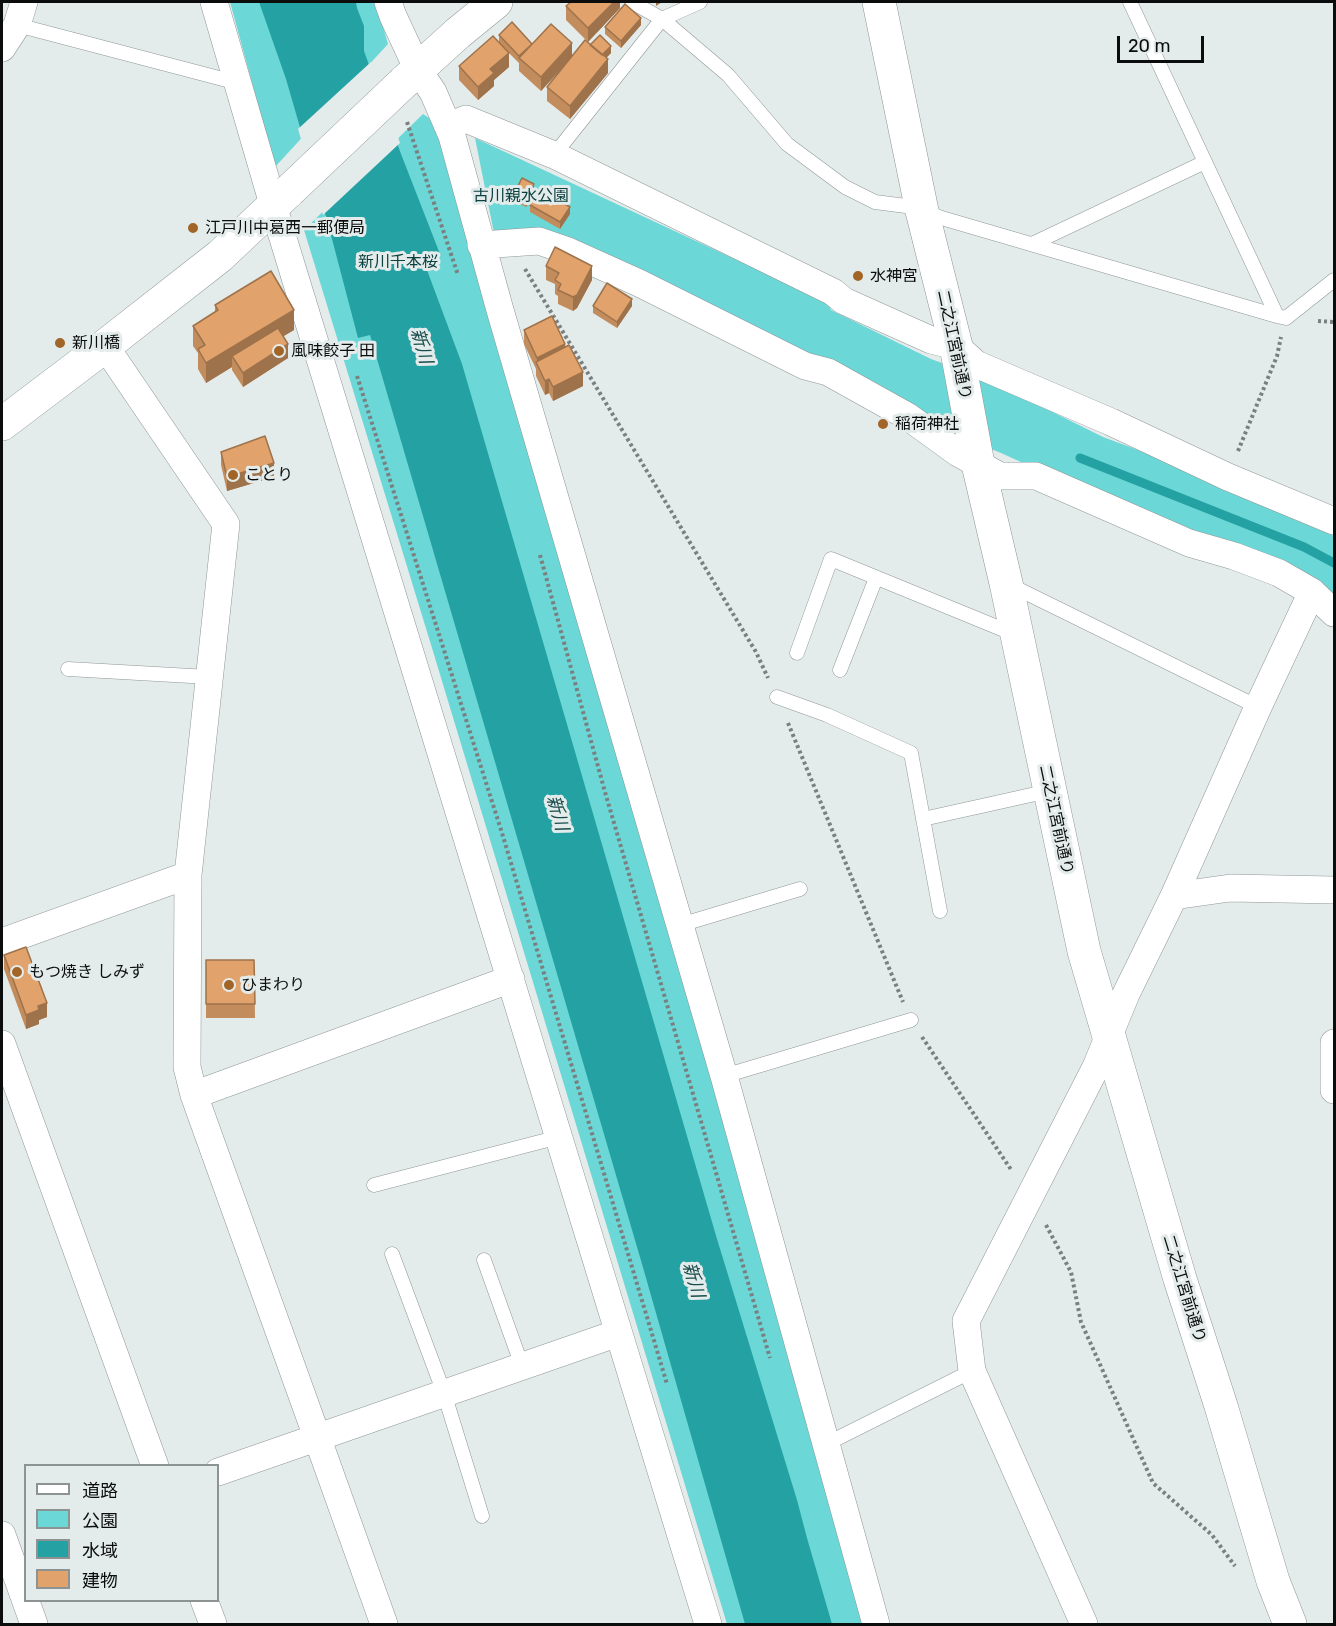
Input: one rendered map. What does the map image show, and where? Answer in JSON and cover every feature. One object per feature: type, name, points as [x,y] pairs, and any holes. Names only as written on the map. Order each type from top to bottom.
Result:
[{"type":"street","points":[[214,2],[237,83],[281,199],[511,979],[708,1624]]},
{"type":"street","points":[[388,2],[409,88]]},
{"type":"street","points":[[2,424],[220,256],[281,199],[409,88],[458,33],[496,2]]},
{"type":"street","name":"二之江宮前通り","points":[[879,2],[922,211],[956,346],[978,464],[1006,583],[1084,951],[1180,1280],[1274,1581],[1290,1624]]},
{"type":"street","points":[[2,48],[20,13]]},
{"type":"street","points":[[409,88],[434,92],[448,126],[724,1076],[876,1624]]},
{"type":"street","points":[[448,126],[466,119],[554,155],[833,292],[844,301],[931,340],[956,346],[976,364],[1111,422],[1228,477],[1335,521]]},
{"type":"street","points":[[481,245],[539,241],[568,251],[639,283],[806,366],[828,372],[907,416],[958,453],[1000,476],[1036,476],[1189,543],[1234,556],[1279,573],[1312,592],[1335,613]]},
{"type":"street","points":[[105,346],[226,524],[188,875],[187,1067],[194,1095],[384,1624]]},
{"type":"street","points":[[1084,1624],[972,1371],[966,1320],[1096,1067],[1126,994],[1174,896],[1312,592]]},
{"type":"street","points":[[2,942],[188,875]]},
{"type":"street","points":[[1174,896],[1230,888],[1335,890]]},
{"type":"street","points":[[194,1095],[511,979]]},
{"type":"street","points":[[1335,1043],[1333,1083],[1335,1090]]},
{"type":"street","points":[[2,1044],[154,1464]]},
{"type":"street","points":[[219,1472],[618,1333]]},
{"type":"street","points":[[8,1541],[24,1592]]},
{"type":"street","points":[[27,1602],[34,1624]]},
{"type":"street","points":[[205,1602],[213,1624]]},
{"type":"lane","points":[[632,2],[662,19],[728,75],[787,144],[845,187],[875,202],[906,206],[1281,317]]},
{"type":"lane","points":[[554,155],[662,19],[700,2]]},
{"type":"lane","points":[[1130,2],[1281,317]]},
{"type":"lane","points":[[20,13],[237,83]]},
{"type":"lane","points":[[1032,244],[1205,162]]},
{"type":"lane","points":[[1281,317],[1335,280]]},
{"type":"lane","points":[[797,653],[831,559],[1016,635]]},
{"type":"lane","points":[[840,670],[876,578]]},
{"type":"lane","points":[[1006,583],[1258,707]]},
{"type":"lane","points":[[68,669],[209,677]]},
{"type":"lane","points":[[777,698],[827,715],[911,753],[939,911]]},
{"type":"lane","points":[[923,819],[1049,791]]},
{"type":"lane","points":[[680,925],[800,889]]},
{"type":"lane","points":[[724,1076],[911,1020]]},
{"type":"lane","points":[[374,1185],[559,1137]]},
{"type":"lane","points":[[392,1254],[444,1393],[482,1516]]},
{"type":"lane","points":[[484,1260],[522,1366]]},
{"type":"lane","points":[[826,1444],[972,1371]]},
{"type":"path","points":[[409,88],[460,280]]},
{"type":"path","points":[[481,245],[522,264],[756,652],[911,1020],[1030,1197],[1071,1272],[1081,1322],[1153,1484],[1212,1535],[1239,1571]]},
{"type":"path","points":[[1228,477],[1277,356],[1281,317]]},
{"type":"path","points":[[357,376],[502,833],[668,1390]]},
{"type":"path","points":[[539,552],[605,792],[771,1362]]},
{"type":"green space","points":[[230,2],[376,2],[388,44],[275,167]]},
{"type":"green space","name":"新川千本桜","points":[[423,114],[443,127],[868,1624],[727,1624],[304,230]]},
{"type":"green space","name":"古川親水公園","points":[[475,138],[829,303],[831,310],[931,359],[988,380],[1103,437],[1224,482],[1334,536],[1334,603],[1001,453],[494,233]]},
{"type":"water","name":"新川","points":[[259,2],[356,2],[364,26],[364,51],[440,254],[424,262],[462,364],[717,1239],[797,1500],[832,1624],[745,1624],[370,335],[358,338],[286,79]]},
{"type":"pier","points":[[371,62],[400,143],[323,215],[298,129]]},
{"type":"building","points":[[571,2],[614,2],[588,28],[566,6]]},
{"type":"building","points":[[625,4],[641,18],[621,41],[605,27]]},
{"type":"building","points":[[512,22],[532,44],[519,56],[499,35]]},
{"type":"building","points":[[551,24],[572,43],[541,77],[519,58]]},
{"type":"building","points":[[600,35],[611,46],[602,55],[590,45]]},
{"type":"building","points":[[493,36],[509,53],[490,69],[494,73],[478,87],[459,66]]},
{"type":"building","points":[[585,40],[608,59],[570,106],[547,87]]},
{"type":"building","points":[[522,178],[534,184],[526,200],[514,194]]},
{"type":"building","points":[[540,190],[570,207],[560,222],[530,205]]},
{"type":"building","points":[[555,247],[592,266],[577,295],[573,297],[558,290],[561,284],[555,280],[559,273],[546,266]]},
{"type":"building","points":[[271,271],[294,310],[206,363],[198,349],[205,345],[193,326],[218,310],[215,305]]},
{"type":"building","points":[[607,283],[632,299],[617,322],[593,306]]},
{"type":"building","points":[[552,316],[565,344],[537,358],[524,330]]},
{"type":"building","points":[[278,328],[288,344],[243,373],[232,356]]},
{"type":"building","points":[[569,345],[583,372],[553,387],[549,379],[545,381],[536,362]]},
{"type":"building","points":[[265,436],[274,463],[227,477],[221,452]]},
{"type":"building","points":[[26,947],[47,1003],[38,1006],[39,1010],[26,1015],[4,955]]},
{"type":"building","points":[[206,960],[254,960],[255,1004],[206,1004]]},
{"type":"waterway","points":[[1080,458],[1304,547],[1334,563]]},
{"type":"place","name":"江戸川中葛西一郵便局","points":[[193,228]]},
{"type":"place","name":"水神宮","points":[[858,276]]},
{"type":"place","name":"新川橋","points":[[60,343]]},
{"type":"place","name":"風味餃子 田","points":[[279,351]]},
{"type":"place","name":"稲荷神社","points":[[883,424]]},
{"type":"place","name":"ことり","points":[[233,475]]},
{"type":"place","name":"もつ焼き しみず","points":[[17,972]]},
{"type":"place","name":"ひまわり","points":[[229,985]]}]
